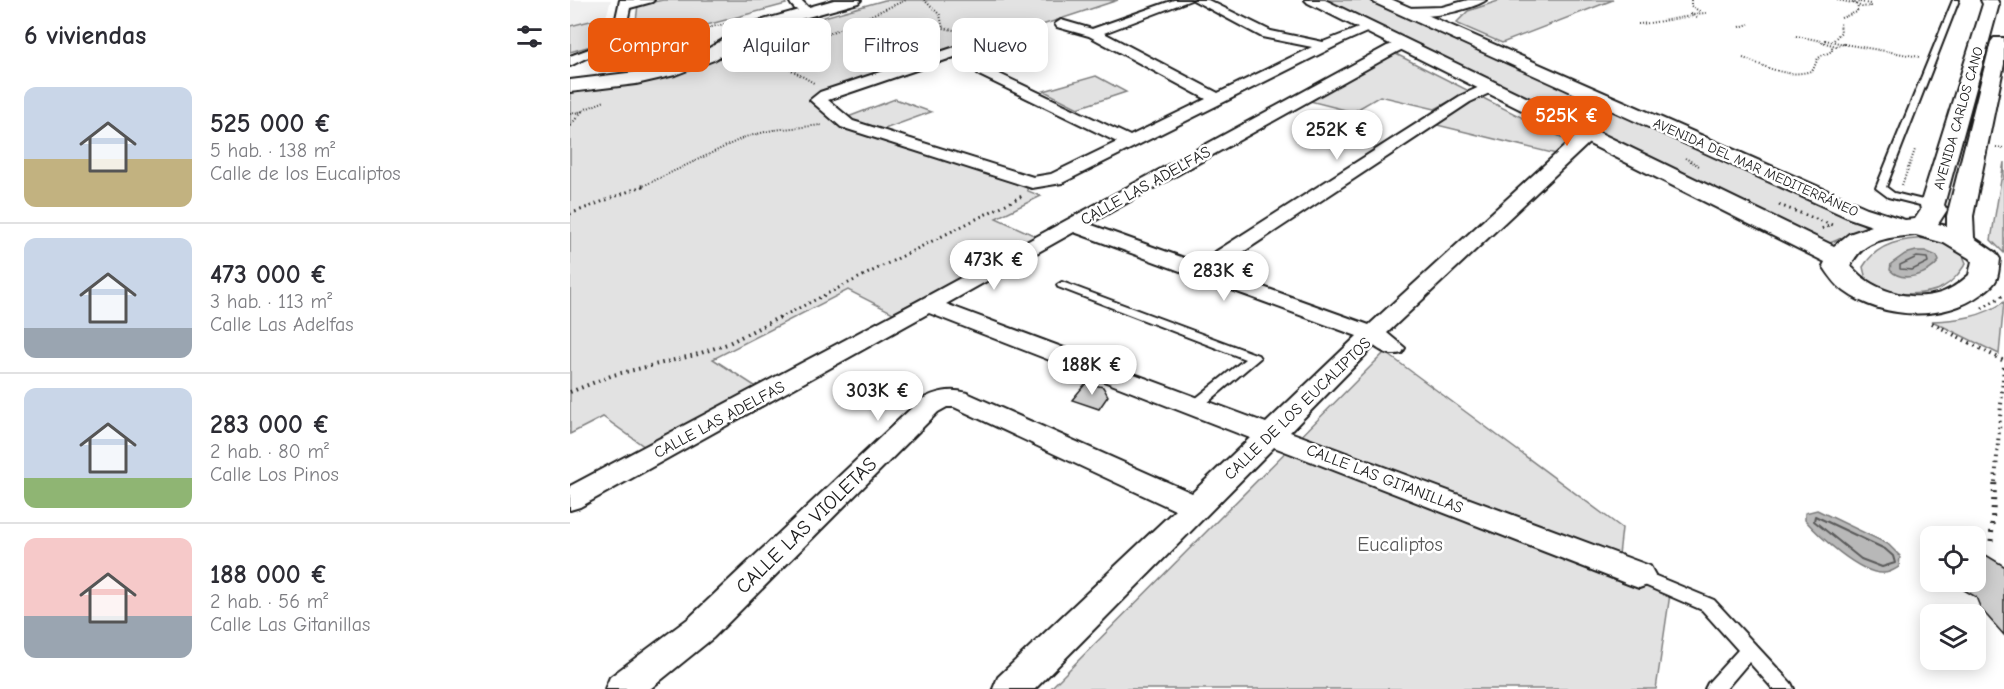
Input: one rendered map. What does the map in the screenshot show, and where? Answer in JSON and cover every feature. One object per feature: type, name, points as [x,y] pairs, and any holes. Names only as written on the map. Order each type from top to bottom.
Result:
[{"type":"street","points":[[623,18],[626,2],[648,0]]},
{"type":"street","points":[[570,80],[618,75],[677,62],[694,55],[741,26],[799,4],[833,0]]},
{"type":"street","points":[[570,86],[632,78],[689,64],[707,56],[739,34],[758,26],[852,0]]},
{"type":"street","points":[[1093,33],[1185,0]]},
{"type":"street","points":[[1199,0],[1267,34],[1324,46]]},
{"type":"street","points":[[1313,0],[1839,259],[1842,251],[1867,236],[1917,220]]},
{"type":"street","name":"AVENIDA DEL MAR MEDITERRÁNEO","points":[[1380,0],[1858,213],[1917,220],[1961,240],[1986,259],[1983,278],[1961,295],[1938,304],[1903,303],[1866,292],[1842,274],[1837,266],[1839,259]]},
{"type":"street","points":[[1407,12],[1437,12],[1480,0]]},
{"type":"street","name":"AVENIDA CARLOS CANO","points":[[1917,220],[1953,138],[1986,1]]},
{"type":"street","points":[[1444,29],[1444,20],[1454,9]]},
{"type":"street","points":[[1060,24],[1093,33],[1218,99]]},
{"type":"street","name":"AVENIDA CARLOS CANO","points":[[1961,240],[1960,216],[2004,25]]},
{"type":"street","points":[[952,52],[821,96],[819,101],[847,124],[925,151],[1032,183],[1040,183],[1056,179],[1324,46],[1370,28]]},
{"type":"street","name":"CALLE LAS ADELFAS","points":[[570,499],[1392,49],[1404,45]]},
{"type":"street","points":[[570,62],[588,53]]},
{"type":"street","points":[[570,69],[582,74],[618,75]]},
{"type":"street","points":[[984,72],[1130,142]]},
{"type":"street","points":[[1199,272],[1465,99],[1491,87]]},
{"type":"street","name":"CALLE DE LOS EUCALIPTOS","points":[[1011,689],[1270,434],[1383,341],[1583,139],[1592,137]]},
{"type":"street","points":[[1072,225],[1383,341]]},
{"type":"street","name":"CALLE LAS GITANILLAS","points":[[928,305],[1639,575]]},
{"type":"street","name":"CALLE LAS VIOLETAS","points":[[623,689],[701,628],[929,406],[942,399],[958,399],[1196,507]]},
{"type":"lane","points":[[1917,220],[1896,197],[1884,192],[1881,188],[1956,0]]},
{"type":"lane","points":[[1062,285],[1254,358],[1195,406]]},
{"type":"lane","points":[[1639,575],[1708,605],[1785,689]]},
{"type":"lane","points":[[1714,689],[1749,650]]},
{"type":"path","points":[[924,0],[940,15],[946,29],[952,30]]},
{"type":"path","points":[[1691,0],[1691,6],[1701,12]]},
{"type":"path","points":[[1837,0],[1871,6],[1858,6],[1853,3]]},
{"type":"path","points":[[1864,3],[1869,0]]},
{"type":"path","points":[[1841,18],[1857,12],[1858,6]]},
{"type":"path","points":[[1693,16],[1691,13],[1706,13]]},
{"type":"path","points":[[1638,24],[1697,17]]},
{"type":"path","points":[[1834,40],[1841,32],[1840,22]]},
{"type":"path","points":[[1740,27],[1749,24]]},
{"type":"path","points":[[1796,36],[1822,41],[1834,40],[1864,48],[1934,60]]},
{"type":"path","points":[[1822,41],[1832,46],[1844,44]]},
{"type":"path","points":[[1861,51],[1866,44]]},
{"type":"path","points":[[1743,58],[1782,71],[1804,74],[1813,70],[1819,62],[1818,58],[1832,51],[1832,46]]},
{"type":"path","points":[[795,72],[816,84],[821,96]]},
{"type":"path","points":[[570,114],[584,110]]},
{"type":"path","points":[[570,214],[651,183],[745,137],[773,130],[847,124]]},
{"type":"path","points":[[1896,197],[1918,142]]},
{"type":"path","points":[[570,392],[613,375],[695,355],[727,344],[1017,199],[1034,190],[1040,183]]},
{"type":"path","points":[[1991,541],[2004,366]]},
{"type":"shaded area","points":[[570,0],[611,0],[606,17],[588,18],[588,22],[570,26]]},
{"type":"green space","points":[[663,0],[784,0],[786,4],[733,18],[722,18],[722,21],[710,24],[710,18],[636,18],[638,5]]},
{"type":"green space","points":[[885,0],[1118,0],[1048,23],[1048,18],[952,18],[952,50],[940,54],[940,18],[843,18],[843,72],[885,72],[817,95],[840,126],[1026,187],[1028,191],[1041,196],[996,218],[1038,237],[893,313],[848,290],[713,359],[758,388],[648,449],[603,417],[570,434],[570,91],[672,72],[710,72],[710,62],[722,57],[722,72],[831,72],[831,18],[820,18]]},
{"type":"green space","points":[[1323,0],[1371,0],[1859,221],[1866,227],[1827,244]]},
{"type":"green space","points":[[1501,0],[1613,0],[1502,43],[1456,23],[1468,11]]},
{"type":"green space","points":[[588,22],[588,47],[570,52],[570,26]]},
{"type":"green space","points":[[1392,52],[1469,91],[1435,109],[1380,96],[1353,112],[1306,100]]},
{"type":"green space","points":[[1096,76],[1126,92],[1078,108],[1044,91]]},
{"type":"green space","points":[[1477,95],[1569,141],[1556,154],[1433,124]]},
{"type":"green space","points":[[895,99],[931,112],[879,131],[858,124],[848,117]]},
{"type":"green space","points":[[2004,162],[2004,253],[1991,240]]},
{"type":"green space","points":[[1930,238],[1956,248],[1966,263],[1947,285],[1925,293],[1904,294],[1883,290],[1867,280],[1863,267],[1876,252],[1901,241]]},
{"type":"green space","points":[[2004,302],[1999,354],[1932,321],[1970,317]]},
{"type":"green space","name":"Eucaliptos","points":[[1385,352],[1622,528],[1617,573],[1670,594],[1656,689],[1050,689]]},
{"type":"water","points":[[1925,251],[1937,256],[1939,261],[1929,270],[1916,276],[1902,276],[1890,270],[1891,264],[1905,254]]},
{"type":"water","points":[[1817,510],[1888,544],[1900,556],[1899,567],[1882,573],[1851,561],[1805,520],[1805,513]]},
{"type":"building","points":[[1086,383],[1103,387],[1108,396],[1099,409],[1072,400]]},
{"type":"building","points":[[1986,555],[2004,566],[2004,635],[1986,615],[1986,604],[1979,604],[1976,597],[1967,592],[1986,592]]}]
